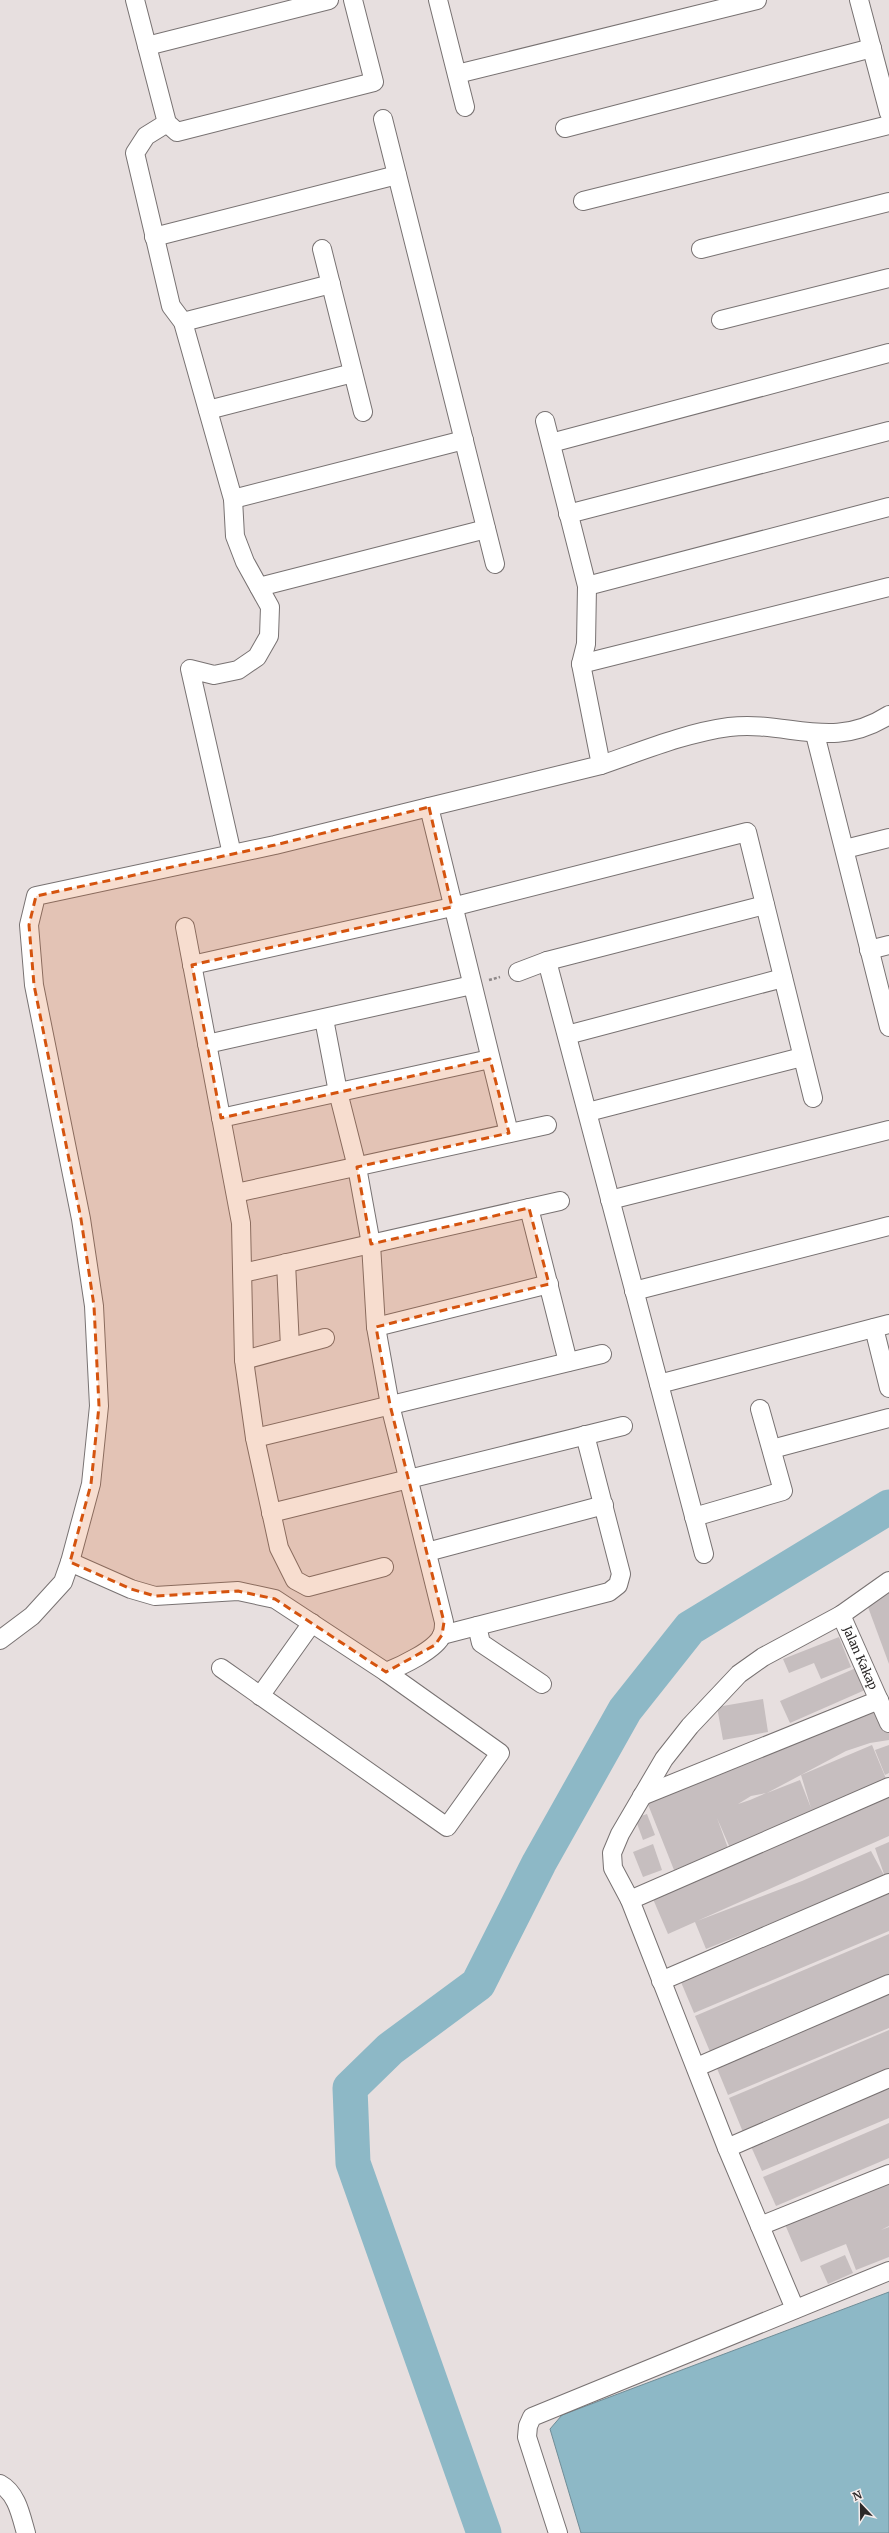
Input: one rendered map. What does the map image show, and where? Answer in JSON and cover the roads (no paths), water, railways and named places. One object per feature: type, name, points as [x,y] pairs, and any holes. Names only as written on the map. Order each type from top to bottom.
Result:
[{"type":"street","points":[[135,0],[167,123],[177,132],[374,82],[353,0]]},
{"type":"street","points":[[147,46],[329,0]]},
{"type":"street","points":[[440,0],[465,107]]},
{"type":"street","points":[[457,74],[757,0]]},
{"type":"street","points":[[859,0],[889,113]]},
{"type":"street","points":[[565,128],[872,48]]},
{"type":"street","points":[[383,118],[495,564]]},
{"type":"street","points":[[167,123],[146,136],[135,153],[171,306],[183,322],[233,499],[235,536],[245,562],[270,607],[269,636],[257,657],[238,670],[214,675],[190,670],[232,854]]},
{"type":"street","points":[[583,201],[889,125]]},
{"type":"street","points":[[154,237],[397,175]]},
{"type":"street","points":[[701,248],[889,202]]},
{"type":"street","points":[[322,249],[363,412]]},
{"type":"street","points":[[721,320],[889,278]]},
{"type":"street","points":[[183,322],[331,284]]},
{"type":"street","points":[[551,443],[889,353]]},
{"type":"street","points":[[208,410],[353,373]]},
{"type":"street","points":[[545,421],[587,586],[586,644],[581,664],[601,765]]},
{"type":"street","points":[[568,514],[889,430]]},
{"type":"street","points":[[233,499],[464,440]]},
{"type":"street","points":[[587,586],[889,507]]},
{"type":"street","points":[[259,586],[486,529]]},
{"type":"street","points":[[581,664],[889,587]]},
{"type":"street","points":[[0,1640],[32,1616],[63,1582],[70,1562],[91,1484],[99,1406],[94,1306],[81,1219],[34,985],[29,925],[36,896],[232,854],[429,807],[601,765],[681,738],[729,727],[773,726],[815,734],[855,731],[876,724],[889,715]]},
{"type":"street","points":[[815,734],[868,950],[889,1027]]},
{"type":"street","points":[[429,807],[452,908],[509,1133]]},
{"type":"street","points":[[192,965],[452,908],[747,832],[813,1098]]},
{"type":"street","points":[[844,849],[889,838]]},
{"type":"street","points":[[518,972],[547,961],[765,905]]},
{"type":"street","points":[[185,928],[241,1223],[244,1360],[255,1438],[279,1548],[295,1580],[308,1587],[384,1566]]},
{"type":"street","points":[[868,950],[889,945]]},
{"type":"street","points":[[547,961],[704,1554]]},
{"type":"street","points":[[566,1035],[783,978]]},
{"type":"street","points":[[207,1044],[472,985]]},
{"type":"street","points":[[324,1019],[338,1092],[357,1167],[371,1244],[376,1328],[390,1405],[410,1479],[444,1622],[442,1635],[435,1645],[401,1666],[386,1672]]},
{"type":"street","points":[[588,1112],[802,1057]]},
{"type":"street","points":[[221,1118],[490,1059]]},
{"type":"street","points":[[236,1194],[547,1125]]},
{"type":"street","points":[[610,1200],[889,1130]]},
{"type":"street","points":[[243,1273],[560,1201]]},
{"type":"street","points":[[529,1208],[568,1362]]},
{"type":"street","points":[[634,1291],[889,1226]]},
{"type":"street","points":[[286,1263],[290,1347]]},
{"type":"street","points":[[376,1328],[549,1284]]},
{"type":"street","points":[[659,1384],[881,1326],[889,1388]]},
{"type":"street","points":[[244,1360],[325,1338]]},
{"type":"street","points":[[255,1438],[602,1354]]},
{"type":"street","points":[[694,1516],[784,1491],[760,1408]]},
{"type":"street","points":[[772,1449],[889,1418]]},
{"type":"street","points":[[271,1513],[623,1426]]},
{"type":"street","points":[[442,1635],[609,1592],[618,1585],[621,1574],[585,1435]]},
{"type":"street","points":[[427,1552],[604,1505]]},
{"type":"street","points":[[70,1562],[131,1589],[155,1596],[238,1591],[275,1599],[386,1672],[500,1752],[447,1827],[222,1668]]},
{"type":"street","points":[[795,2309],[728,2148],[630,1900],[613,1868],[612,1853],[620,1834],[664,1759],[690,1726],[739,1674],[763,1657],[842,1615],[889,1581]]},
{"type":"street","name":"Jalan Kakap","points":[[842,1615],[889,1723]]},
{"type":"street","points":[[260,1696],[312,1623]]},
{"type":"street","points":[[477,1626],[481,1643],[542,1684]]},
{"type":"street","points":[[642,1796],[879,1700]]},
{"type":"street","points":[[630,1900],[889,1787]]},
{"type":"street","points":[[661,1981],[889,1884]]},
{"type":"street","points":[[697,2067],[889,1984]]},
{"type":"street","points":[[728,2148],[889,2078]]},
{"type":"street","points":[[760,2226],[889,2174]]},
{"type":"street","points":[[558,2533],[528,2437],[528,2426],[532,2417],[889,2271]]},
{"type":"street","points":[[0,2484],[12,2494],[26,2533]]},
{"type":"water","points":[[889,2292],[889,2533],[581,2533],[550,2429],[562,2415]]},
{"type":"waterway","points":[[484,2533],[353,2163],[350,2088],[390,2049],[478,1984],[539,1863],[625,1710],[690,1628],[889,1507]]}]
